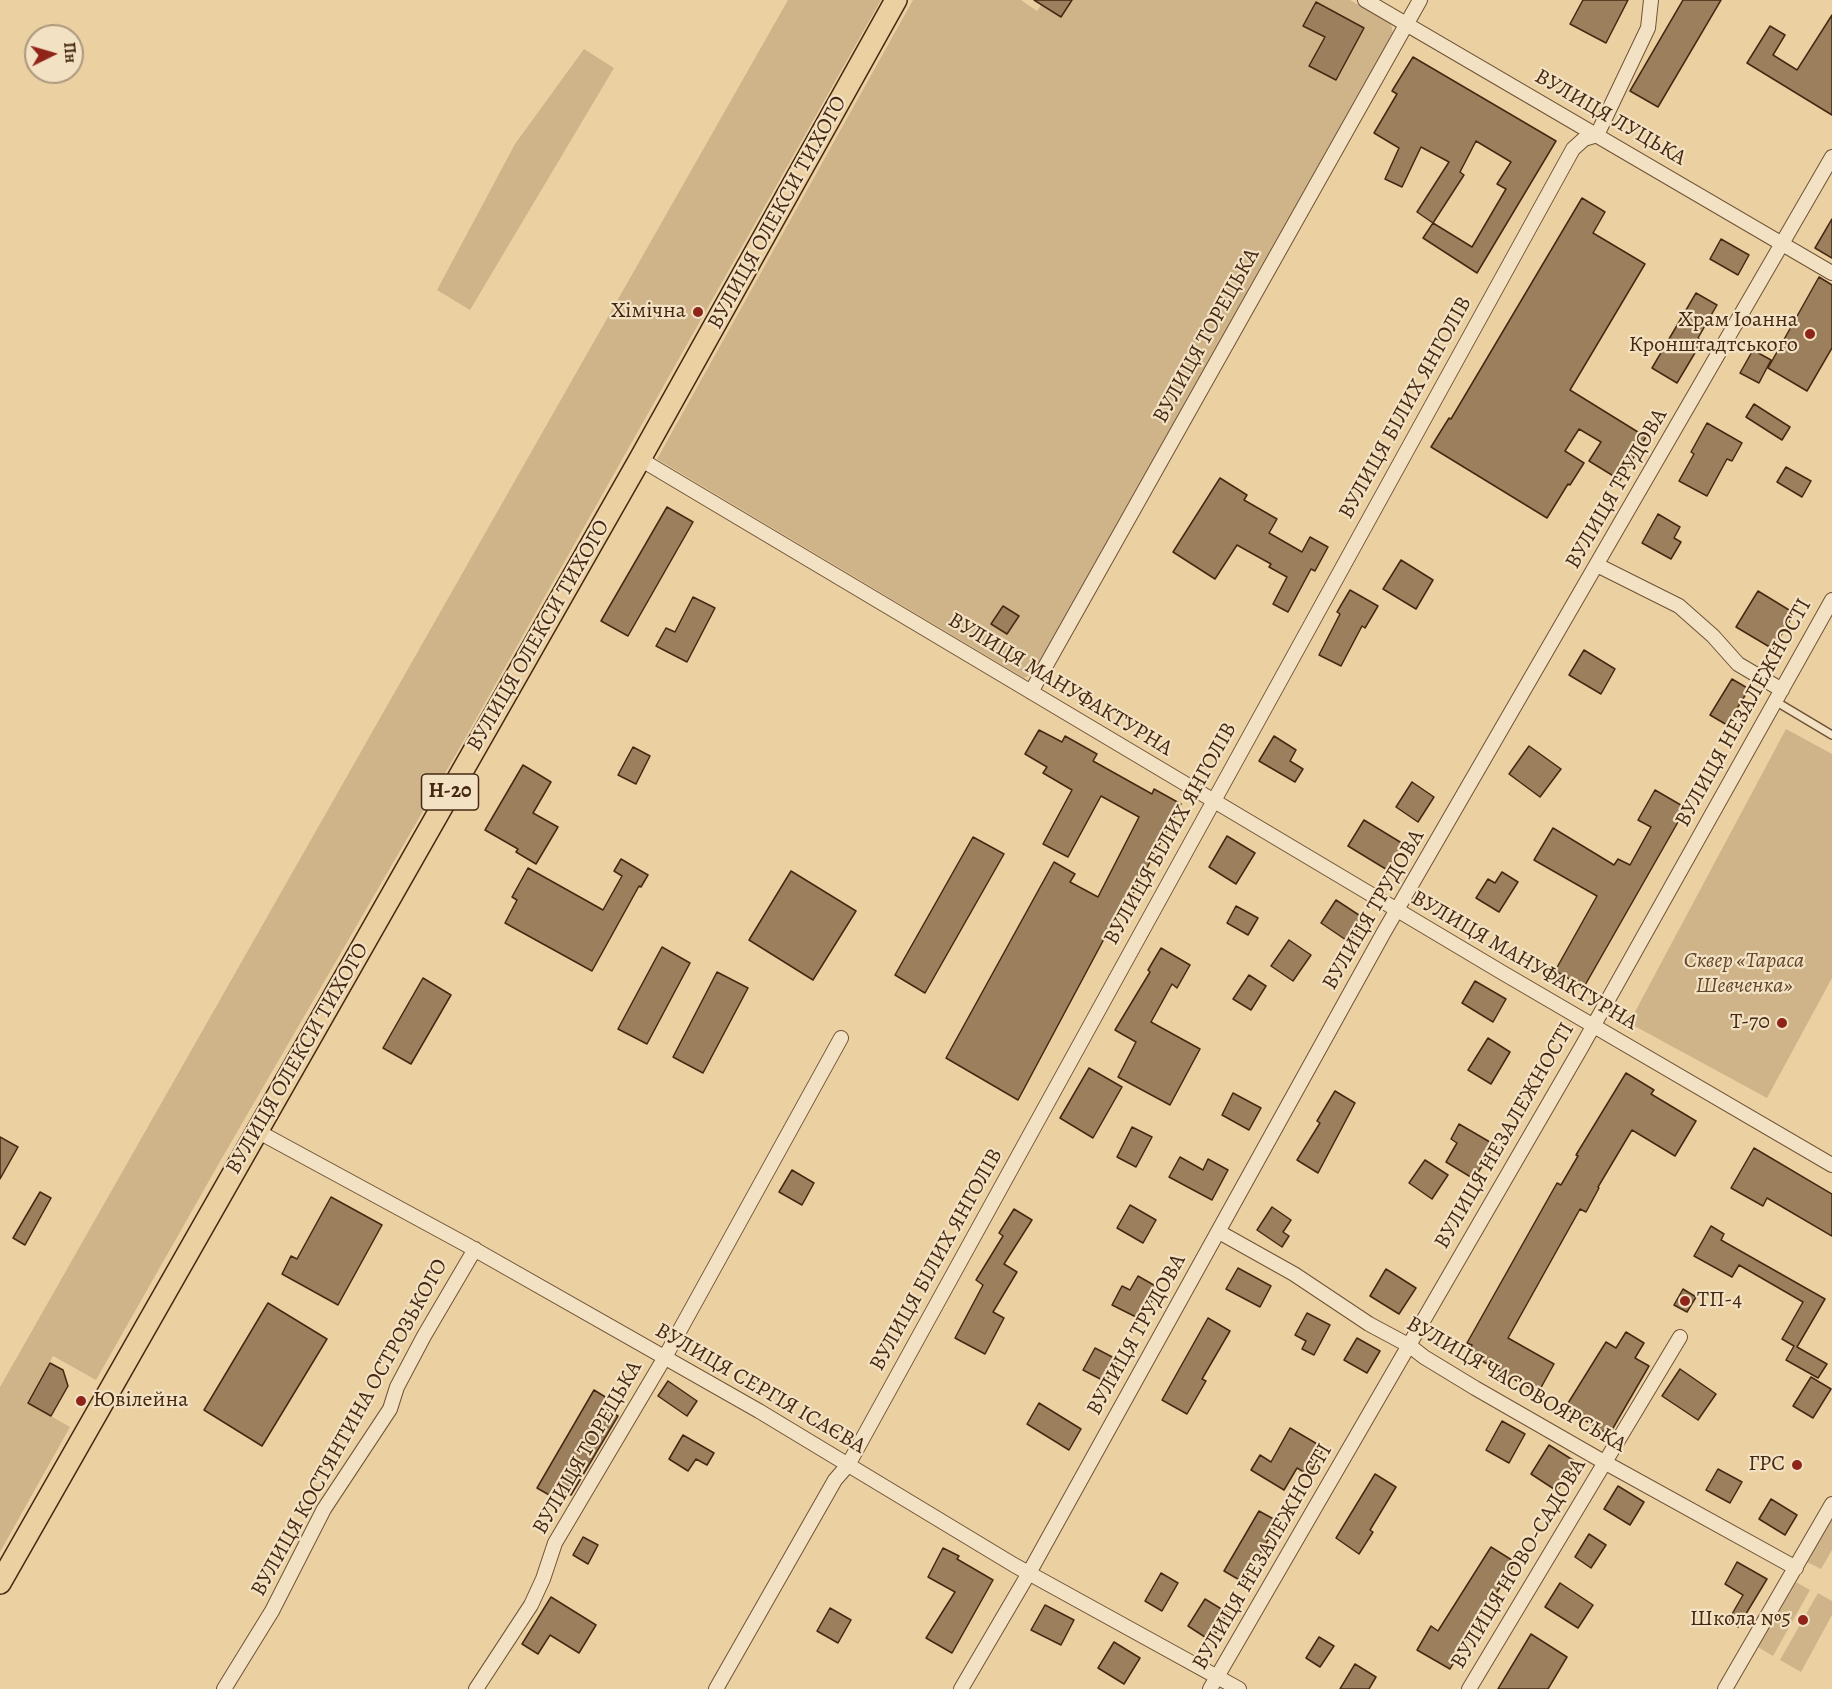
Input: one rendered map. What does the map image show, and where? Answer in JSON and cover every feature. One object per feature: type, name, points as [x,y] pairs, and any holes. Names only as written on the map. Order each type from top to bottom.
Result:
[{"type":"main road","name":"ВУЛИЦЯ ОЛЕКСИ ТИХОГО","points":[[0,1583],[640,459],[896,0]]},
{"type":"street","name":"ВУЛИЦЯ ЛУЦЬКА","points":[[1365,0],[1832,273]]},
{"type":"street","name":"ВУЛИЦЯ ТОРЕЦЬКА","points":[[1031,692],[1420,0]]},
{"type":"street","points":[[1598,135],[1648,28],[1651,0]]},
{"type":"street","name":"ВУЛИЦЯ БІЛИХ ЯНГОЛІВ","points":[[716,1689],[835,1480],[848,1465],[1574,149],[1584,139],[1598,135]]},
{"type":"street","name":"ВУЛИЦЯ ТРУДОВА","points":[[961,1689],[1029,1573],[1384,932],[1832,157]]},
{"type":"street","name":"ВУЛИЦЯ МАНУФАКТУРНА","points":[[640,459],[1592,1026],[1832,1165]]},
{"type":"street","points":[[1597,565],[1679,606],[1706,630],[1738,664],[1778,696]]},
{"type":"street","name":"ВУЛИЦЯ НЕЗАЛЕЖНОСТІ","points":[[1213,1683],[1581,1048],[1832,600]]},
{"type":"street","name":"ВУЛИЦЯ ТОРЕЦЬКА","points":[[476,1689],[531,1605],[543,1579],[555,1543],[665,1357],[841,1038]]},
{"type":"street","name":"ВУЛИЦЯ СЕРГІЯ ІСАЄВА","points":[[257,1131],[475,1249],[665,1357],[1213,1683],[1239,1689]]},
{"type":"street","name":"ВУЛИЦЯ ЧАСОВОЯРСЬКА","points":[[1219,1232],[1294,1274],[1424,1357],[1604,1462],[1796,1568]]},
{"type":"street","name":"ВУЛИЦЯ КОСТЯНТИНА ОСТРОЗЬКОГО","points":[[224,1689],[272,1611],[324,1509],[390,1409],[397,1387],[424,1336],[475,1249]]},
{"type":"street","name":"ВУЛИЦЯ НОВО-САДОВА","points":[[1469,1689],[1680,1337]]},
{"type":"street","points":[[1725,1689],[1832,1503]]},
{"type":"lane","points":[[1778,696],[1832,735]]},
{"type":"green space","points":[[788,0],[881,0],[459,749],[96,1380],[53,1356],[28,1403],[70,1427],[0,1552],[0,1387]]},
{"type":"green space","points":[[913,0],[1021,0],[1037,11],[1041,5],[1061,17],[1072,0],[1350,0],[1391,23],[1393,34],[1034,673],[1024,678],[657,459]]},
{"type":"green space","points":[[584,49],[614,68],[470,310],[437,290],[515,144]]},
{"type":"green space","name":"Сквер «Тараса Шевченка»","points":[[1786,729],[1832,754],[1832,978],[1767,1098],[1629,1023]]},
{"type":"green space","points":[[1832,1518],[1832,1550],[1821,1569],[1807,1562]]},
{"type":"green space","points":[[1796,1582],[1810,1590],[1773,1656],[1758,1647]]},
{"type":"green space","points":[[1818,1593],[1832,1601],[1832,1615],[1801,1672],[1780,1660]]},
{"type":"building","points":[[1034,0],[1072,0],[1061,17]]},
{"type":"building","points":[[1583,0],[1628,0],[1606,43],[1570,24]]},
{"type":"building","points":[[1683,0],[1721,0],[1658,107],[1630,91]]},
{"type":"building","points":[[1316,2],[1364,28],[1336,80],[1309,66],[1325,37],[1303,26]]},
{"type":"building","points":[[1832,15],[1832,115],[1747,63],[1770,26],[1785,35],[1773,55],[1797,70]]},
{"type":"building","points":[[1413,57],[1556,141],[1477,273],[1423,238],[1433,223],[1417,212],[1449,162],[1421,147],[1402,187],[1385,179],[1399,148],[1374,133],[1397,94],[1392,91]],"holes":[[[1476,141],[1511,162],[1497,184],[1506,189],[1472,247],[1433,223],[1464,175],[1460,172]]]},
{"type":"building","points":[[1582,198],[1605,212],[1593,233],[1645,264],[1570,390],[1646,437],[1620,480],[1589,461],[1601,442],[1579,429],[1565,451],[1584,463],[1547,518],[1431,447],[1449,418],[1451,419]]},
{"type":"building","points":[[1832,219],[1832,258],[1815,248]]},
{"type":"building","points":[[1721,239],[1749,255],[1738,275],[1710,259]]},
{"type":"building","name":"Храм Іоанна Кронштадтського","points":[[1819,277],[1832,285],[1832,348],[1807,391],[1768,368]]},
{"type":"building","points":[[1696,293],[1717,305],[1698,338],[1702,341],[1677,383],[1652,368]]},
{"type":"building","points":[[1753,350],[1771,360],[1759,383],[1740,373]]},
{"type":"building","points":[[1754,404],[1790,427],[1782,440],[1746,417]]},
{"type":"building","points":[[1707,423],[1742,443],[1732,461],[1727,459],[1707,496],[1679,481],[1694,454],[1691,452]]},
{"type":"building","points":[[1786,467],[1811,481],[1802,497],[1777,482]]},
{"type":"building","points":[[1220,478],[1247,495],[1244,500],[1277,519],[1269,533],[1302,552],[1310,537],[1328,547],[1315,571],[1311,569],[1288,612],[1273,604],[1287,577],[1269,567],[1271,564],[1237,545],[1215,579],[1173,552]]},
{"type":"building","points":[[667,507],[693,522],[628,636],[601,621]]},
{"type":"building","points":[[1658,514],[1680,527],[1674,538],[1681,542],[1671,559],[1642,543]]},
{"type":"building","points":[[1401,560],[1433,580],[1416,609],[1383,589]]},
{"type":"building","points":[[1350,590],[1378,606],[1365,628],[1362,626],[1341,666],[1319,655],[1340,614],[1337,612]]},
{"type":"building","points":[[1758,591],[1794,613],[1773,649],[1736,627]]},
{"type":"building","points":[[693,597],[715,608],[687,662],[656,646],[666,628],[675,632]]},
{"type":"building","points":[[1003,606],[1019,616],[1007,634],[991,624]]},
{"type":"building","points":[[1584,650],[1615,669],[1601,694],[1569,675]]},
{"type":"building","points":[[1732,679],[1749,689],[1727,725],[1710,715]]},
{"type":"building","points":[[1039,730],[1062,742],[1065,736],[1097,754],[1093,761],[1152,794],[1154,789],[1181,804],[1132,896],[1128,894],[1018,1100],[946,1058],[1054,862],[1075,874],[1070,882],[1098,897],[1139,817],[1101,796],[1068,857],[1043,844],[1072,790],[1043,773],[1047,767],[1025,754]]},
{"type":"building","points":[[1274,736],[1296,750],[1290,761],[1303,769],[1295,782],[1259,761]]},
{"type":"building","points":[[1529,746],[1561,769],[1540,797],[1509,774]]},
{"type":"building","points":[[633,747],[650,756],[636,784],[618,775]]},
{"type":"building","points":[[523,765],[551,782],[533,813],[558,827],[536,864],[516,852],[518,849],[485,830]]},
{"type":"building","points":[[1412,782],[1434,797],[1418,822],[1396,807]]},
{"type":"building","points":[[1655,790],[1686,808],[1584,987],[1555,971],[1597,896],[1534,860],[1553,828],[1614,865],[1618,859],[1630,865],[1651,827],[1638,820]]},
{"type":"building","points":[[1364,820],[1405,845],[1389,871],[1348,846]]},
{"type":"building","points":[[1227,836],[1255,853],[1236,884],[1209,867]]},
{"type":"building","points":[[973,837],[1004,854],[925,993],[895,975]]},
{"type":"building","points":[[621,859],[648,875],[641,887],[639,886],[592,971],[505,923],[517,900],[512,897],[528,868],[603,910],[622,876],[614,871]]},
{"type":"building","points":[[791,871],[856,911],[813,980],[749,940]]},
{"type":"building","points":[[1502,872],[1518,882],[1499,912],[1476,898],[1488,879],[1495,883]]},
{"type":"building","points":[[1336,900],[1365,919],[1349,942],[1321,923]]},
{"type":"building","points":[[1236,906],[1258,918],[1248,935],[1227,923]]},
{"type":"building","points":[[1289,940],[1311,955],[1293,981],[1271,966]]},
{"type":"building","points":[[662,947],[690,963],[647,1044],[618,1029]]},
{"type":"building","points":[[1161,948],[1190,965],[1177,988],[1172,984],[1151,1022],[1200,1049],[1170,1105],[1118,1077],[1136,1042],[1115,1030],[1150,972],[1148,970]]},
{"type":"building","points":[[717,972],[748,988],[703,1073],[673,1057]]},
{"type":"building","points":[[1249,975],[1266,986],[1251,1010],[1233,999]]},
{"type":"building","points":[[423,978],[451,995],[411,1064],[383,1048]]},
{"type":"building","points":[[1475,981],[1506,999],[1493,1022],[1462,1003]]},
{"type":"building","points":[[1488,1038],[1510,1052],[1491,1084],[1468,1070]]},
{"type":"building","points":[[1089,1068],[1122,1087],[1093,1138],[1060,1118]]},
{"type":"building","points":[[1626,1073],[1654,1090],[1651,1094],[1696,1121],[1675,1156],[1632,1130],[1586,1212],[1580,1209],[1508,1338],[1554,1364],[1538,1393],[1475,1357],[1476,1354],[1470,1350],[1472,1345],[1467,1343],[1557,1183],[1561,1185],[1578,1156],[1576,1155]]},
{"type":"building","points":[[1335,1091],[1355,1103],[1318,1173],[1297,1160],[1320,1123],[1317,1121]]},
{"type":"building","points":[[1233,1093],[1261,1108],[1249,1130],[1222,1115]]},
{"type":"building","points":[[1459,1124],[1495,1145],[1474,1179],[1446,1162],[1457,1143],[1451,1139]]},
{"type":"building","points":[[1132,1127],[1152,1137],[1136,1167],[1117,1157]]},
{"type":"building","points":[[0,1137],[18,1147],[0,1179]]},
{"type":"building","points":[[1754,1148],[1832,1194],[1832,1236],[1767,1198],[1763,1206],[1731,1188]]},
{"type":"building","points":[[1180,1157],[1203,1170],[1208,1159],[1228,1170],[1212,1200],[1169,1177]]},
{"type":"building","points":[[1425,1160],[1448,1175],[1432,1199],[1409,1183]]},
{"type":"building","points":[[792,1170],[814,1183],[802,1205],[779,1192]]},
{"type":"building","points":[[40,1192],[51,1198],[25,1245],[13,1238]]},
{"type":"building","points":[[331,1197],[382,1225],[338,1305],[282,1274],[291,1256],[297,1259]]},
{"type":"building","points":[[1130,1205],[1156,1220],[1143,1243],[1117,1228]]},
{"type":"building","points":[[1272,1207],[1291,1220],[1283,1232],[1289,1236],[1282,1247],[1257,1230]]},
{"type":"building","points":[[1014,1209],[1032,1220],[1004,1264],[1017,1272],[993,1312],[1004,1318],[985,1354],[955,1338],[983,1285],[976,1280],[1003,1236],[999,1233]]},
{"type":"building","points":[[1711,1226],[1724,1234],[1721,1240],[1825,1299],[1797,1347],[1827,1364],[1818,1378],[1786,1360],[1794,1346],[1782,1339],[1803,1302],[1739,1265],[1732,1277],[1694,1256]]},
{"type":"building","points":[[1238,1268],[1271,1286],[1260,1307],[1226,1289]]},
{"type":"building","points":[[1386,1269],[1416,1288],[1399,1314],[1370,1296]]},
{"type":"building","points":[[1138,1276],[1159,1288],[1142,1320],[1112,1305],[1122,1286],[1130,1290]]},
{"type":"building","name":"ТП-4","points":[[1683,1289],[1696,1297],[1687,1312],[1674,1305]]},
{"type":"building","points":[[268,1303],[327,1339],[262,1446],[204,1410]]},
{"type":"building","points":[[1307,1313],[1330,1325],[1314,1355],[1302,1349],[1306,1341],[1295,1335]]},
{"type":"building","points":[[1208,1318],[1230,1331],[1202,1379],[1206,1381],[1187,1414],[1162,1400]]},
{"type":"building","points":[[1626,1332],[1644,1343],[1635,1358],[1649,1366],[1609,1435],[1565,1408],[1606,1342],[1616,1348]]},
{"type":"building","points":[[1357,1338],[1380,1351],[1367,1373],[1344,1360]]},
{"type":"building","points":[[1095,1348],[1118,1360],[1106,1382],[1083,1370]]},
{"type":"building","points":[[50,1363],[63,1370],[68,1386],[51,1416],[28,1403]]},
{"type":"building","points":[[1680,1369],[1716,1394],[1698,1420],[1662,1396]]},
{"type":"building","points":[[1811,1377],[1831,1389],[1813,1418],[1793,1406]]},
{"type":"building","points":[[668,1381],[697,1401],[687,1416],[658,1396]]},
{"type":"building","points":[[594,1390],[607,1398],[602,1407],[618,1416],[571,1495],[556,1487],[551,1496],[537,1488]]},
{"type":"building","points":[[1039,1403],[1081,1429],[1069,1450],[1027,1424]]},
{"type":"building","points":[[1502,1421],[1525,1434],[1509,1463],[1486,1450]]},
{"type":"building","points":[[1290,1428],[1324,1448],[1309,1475],[1297,1468],[1284,1490],[1251,1470],[1260,1455],[1271,1462]]},
{"type":"building","points":[[683,1435],[714,1453],[707,1465],[696,1459],[688,1471],[669,1459]]},
{"type":"building","points":[[1549,1445],[1576,1462],[1557,1491],[1531,1474]]},
{"type":"building","points":[[1718,1469],[1742,1482],[1730,1503],[1706,1490]]},
{"type":"building","points":[[1375,1474],[1396,1487],[1370,1530],[1373,1532],[1359,1554],[1336,1538]]},
{"type":"building","points":[[1618,1486],[1644,1502],[1630,1525],[1604,1509]]},
{"type":"building","points":[[1771,1499],[1797,1515],[1785,1535],[1759,1519]]},
{"type":"building","points":[[1259,1511],[1279,1522],[1243,1582],[1224,1571]]},
{"type":"building","points":[[1589,1534],[1606,1545],[1591,1568],[1575,1557]]},
{"type":"building","points":[[583,1537],[598,1545],[588,1564],[573,1555]]},
{"type":"building","points":[[1491,1547],[1515,1562],[1496,1594],[1494,1592],[1450,1669],[1417,1650],[1431,1626],[1438,1631]]},
{"type":"building","points":[[943,1548],[959,1556],[957,1559],[993,1580],[952,1653],[926,1638],[955,1592],[928,1577]]},
{"type":"building","points":[[1737,1562],[1767,1579],[1738,1627],[1728,1621],[1743,1595],[1725,1584]]},
{"type":"building","points":[[1161,1573],[1178,1583],[1162,1611],[1145,1601]]},
{"type":"building","points":[[1560,1583],[1593,1605],[1578,1628],[1545,1607]]},
{"type":"building","points":[[551,1597],[596,1625],[579,1653],[550,1635],[538,1654],[522,1644]]},
{"type":"building","points":[[1205,1599],[1228,1613],[1211,1641],[1188,1626]]},
{"type":"building","points":[[1045,1605],[1074,1620],[1061,1645],[1031,1630]]},
{"type":"building","points":[[830,1608],[851,1620],[838,1643],[817,1631]]},
{"type":"building","points":[[1531,1634],[1567,1657],[1548,1689],[1498,1689]]},
{"type":"building","points":[[1319,1637],[1334,1646],[1320,1667],[1306,1658]]},
{"type":"building","points":[[1114,1642],[1140,1658],[1124,1684],[1098,1668]]},
{"type":"building","points":[[1355,1664],[1376,1677],[1369,1689],[1340,1689]]},
{"type":"place","name":"Хімічна","points":[[698,312]]},
{"type":"place","name":"Храм Іоанна Кронштадтського","points":[[1810,334]]},
{"type":"place","name":"Т-70","points":[[1782,1023]]},
{"type":"place","name":"ТП-4","points":[[1685,1301]]},
{"type":"place","name":"Ювілейна","points":[[81,1401]]},
{"type":"place","name":"ГРС","points":[[1797,1465]]},
{"type":"place","name":"Школа №5","points":[[1803,1620]]}]
